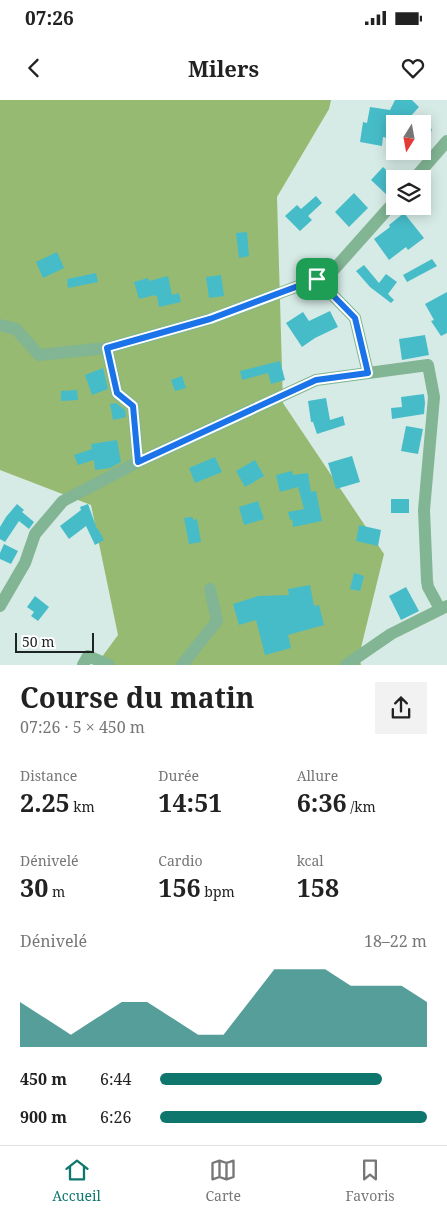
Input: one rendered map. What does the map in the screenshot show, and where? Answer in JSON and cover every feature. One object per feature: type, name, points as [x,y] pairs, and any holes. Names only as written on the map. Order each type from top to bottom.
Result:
[{"type":"street","points":[[422,170],[447,141]]},
{"type":"street","points":[[321,284],[386,211]]},
{"type":"street","points":[[0,325],[16,329],[39,355],[107,348],[210,319],[317,279],[355,318],[368,373]]},
{"type":"street","points":[[107,348],[117,393],[133,406],[138,462]]},
{"type":"street","points":[[0,606],[25,563],[35,534],[63,501],[138,462],[316,380],[428,365],[434,398],[424,510],[427,581],[428,587],[444,607],[391,634],[346,665]]},
{"type":"street","points":[[182,665],[217,621],[210,589]]},
{"type":"street","points":[[82,665],[88,656],[109,665]]},
{"type":"green space","points":[[0,100],[331,100],[329,109],[277,197],[283,403],[384,554],[359,656],[361,665],[96,665],[118,635],[91,505],[0,470]]},
{"type":"building","points":[[395,100],[412,100],[419,107],[412,115],[386,115],[386,138],[383,137],[382,146],[360,142],[363,122],[367,123],[370,107],[390,110]]},
{"type":"building","points":[[383,167],[386,170],[386,194],[371,180]]},
{"type":"building","points":[[354,193],[368,208],[349,227],[335,212]]},
{"type":"building","points":[[316,196],[322,203],[308,216],[312,220],[300,231],[285,216],[297,205],[301,209]]},
{"type":"building","points":[[402,215],[406,215],[424,238],[408,250],[406,247],[389,260],[374,239],[390,227],[389,225]]},
{"type":"building","points":[[247,232],[249,256],[239,258],[236,233]]},
{"type":"building","points":[[57,252],[64,268],[43,278],[36,262]]},
{"type":"building","points":[[432,259],[437,266],[407,282],[403,275]]},
{"type":"building","points":[[364,265],[379,283],[386,274],[397,282],[388,294],[394,300],[391,303],[370,287],[356,271]]},
{"type":"building","points":[[96,273],[98,282],[68,288],[67,279]]},
{"type":"building","points":[[221,275],[224,296],[209,298],[206,277]]},
{"type":"building","points":[[168,276],[172,295],[179,293],[181,302],[159,307],[157,296],[155,295],[139,299],[134,282],[148,278],[149,281]]},
{"type":"building","points":[[447,292],[447,333],[441,336],[431,321],[434,320],[425,304]]},
{"type":"building","points":[[330,311],[338,327],[315,338],[302,347],[286,323],[303,312],[309,321]]},
{"type":"building","points":[[425,335],[429,355],[402,360],[399,339]]},
{"type":"building","points":[[280,361],[285,380],[271,384],[268,373],[242,380],[240,371]]},
{"type":"building","points":[[103,368],[108,389],[92,395],[85,375]]},
{"type":"building","points":[[182,376],[186,388],[175,391],[171,380]]},
{"type":"building","points":[[77,390],[78,400],[61,401],[61,391]]},
{"type":"building","points":[[424,394],[424,414],[392,419],[391,408],[402,407],[401,397]]},
{"type":"building","points":[[326,398],[330,420],[343,416],[345,425],[317,434],[313,422],[311,422],[308,401]]},
{"type":"building","points":[[116,403],[125,410],[126,417],[113,420],[110,404]]},
{"type":"building","points":[[406,426],[423,429],[418,454],[401,451]]},
{"type":"building","points":[[117,440],[121,462],[110,468],[95,470],[94,460],[78,465],[74,455],[92,449],[91,444]]},
{"type":"building","points":[[352,456],[360,482],[336,489],[328,463]]},
{"type":"building","points":[[215,457],[222,472],[195,483],[189,468]]},
{"type":"building","points":[[255,460],[264,476],[245,487],[236,471]]},
{"type":"building","points":[[292,471],[293,475],[308,473],[311,492],[316,491],[322,521],[293,527],[292,519],[290,520],[288,512],[304,509],[298,487],[280,492],[276,475]]},
{"type":"building","points":[[391,499],[409,499],[409,513],[391,513]]},
{"type":"building","points":[[258,501],[264,519],[244,525],[239,507]]},
{"type":"building","points":[[17,504],[24,510],[22,512],[34,522],[29,529],[19,521],[5,542],[0,539],[0,527]]},
{"type":"building","points":[[88,504],[97,529],[104,540],[95,545],[86,526],[69,539],[60,526],[81,510],[80,507]]},
{"type":"building","points":[[192,517],[194,520],[197,519],[201,542],[189,544],[184,518]]},
{"type":"building","points":[[359,525],[381,530],[378,546],[356,541]]},
{"type":"building","points":[[4,544],[18,551],[11,564],[0,559],[0,553]]},
{"type":"building","points":[[354,573],[364,576],[360,591],[350,589]]},
{"type":"building","points":[[310,585],[314,606],[319,605],[324,625],[288,635],[291,648],[265,655],[256,620],[239,625],[233,604],[258,596],[289,595],[288,589]]},
{"type":"building","points":[[406,587],[419,611],[401,620],[389,596]]},
{"type":"building","points":[[35,596],[49,607],[38,621],[31,616],[34,612],[27,607]]},
{"type":"route","points":[[317,279],[355,318],[368,373],[316,380],[138,462],[133,406],[117,393],[107,348],[210,319],[317,279]]}]
